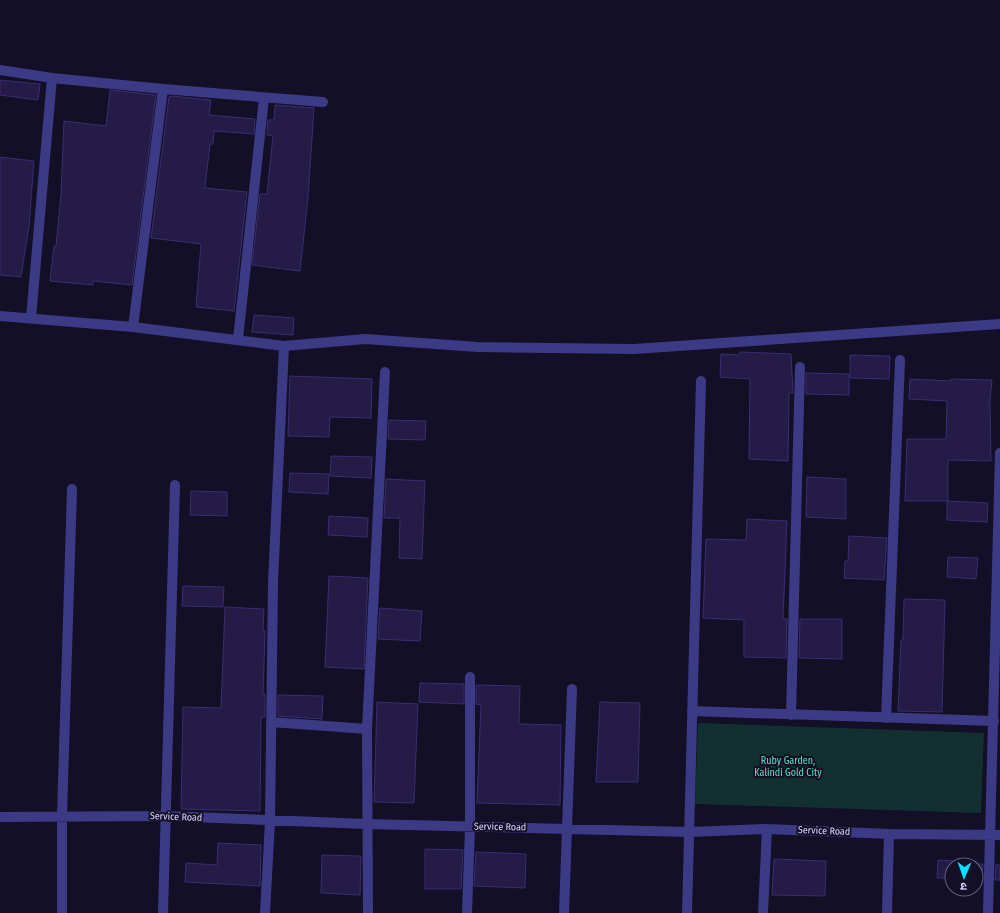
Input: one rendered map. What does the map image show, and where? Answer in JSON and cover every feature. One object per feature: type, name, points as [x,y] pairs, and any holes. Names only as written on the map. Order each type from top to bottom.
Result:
[{"type":"street","points":[[0,70],[52,78],[163,89],[323,102]]},
{"type":"street","points":[[31,318],[52,78]]},
{"type":"street","points":[[133,327],[163,89]]},
{"type":"street","points":[[238,339],[264,98]]},
{"type":"street","points":[[0,316],[133,327],[238,339],[284,346],[365,339],[478,347],[634,349],[1000,324]]},
{"type":"street","points":[[265,913],[270,821],[273,582],[284,346]]},
{"type":"street","points":[[886,718],[900,360]]},
{"type":"street","points":[[791,714],[800,367]]},
{"type":"street","points":[[368,913],[367,729],[385,372]]},
{"type":"street","points":[[687,913],[701,381]]},
{"type":"street","points":[[988,913],[995,836],[994,721],[1000,453]]},
{"type":"street","points":[[163,913],[175,485]]},
{"type":"street","points":[[62,913],[62,815],[72,489]]},
{"type":"street","points":[[467,913],[470,827],[470,677]]},
{"type":"street","points":[[564,913],[572,689]]},
{"type":"street","points":[[692,711],[994,721]]},
{"type":"street","points":[[272,722],[367,729]]},
{"type":"street","name":"Service Road","points":[[0,817],[62,815],[166,816],[270,821],[470,827],[567,828],[689,832],[767,829],[889,834],[995,836]]},
{"type":"street","points":[[763,913],[767,829]]},
{"type":"street","points":[[887,913],[889,834]]},
{"type":"green space","name":"Ruby Garden, Kalindi Gold City","points":[[698,723],[984,733],[981,813],[695,804]]},
{"type":"building","points":[[0,80],[40,84],[38,100],[0,95]]},
{"type":"building","points":[[110,90],[156,95],[132,285],[93,281],[93,285],[50,281],[54,246],[56,246],[61,194],[64,121],[106,126]]},
{"type":"building","points":[[172,96],[211,100],[209,115],[255,119],[254,134],[214,131],[213,144],[210,144],[205,188],[247,192],[234,311],[196,307],[201,244],[151,238],[169,97]]},
{"type":"building","points":[[275,105],[314,108],[308,198],[300,271],[252,265],[260,194],[267,194],[273,136],[267,135],[268,120],[274,120]]},
{"type":"building","points":[[0,157],[34,161],[29,226],[21,277],[0,275]]},
{"type":"building","points":[[254,315],[294,318],[293,335],[252,332]]},
{"type":"building","points":[[740,352],[791,354],[793,393],[789,393],[788,461],[749,459],[750,379],[720,377],[721,354],[739,355]]},
{"type":"building","points":[[850,355],[890,356],[889,379],[850,378]]},
{"type":"building","points":[[806,373],[849,374],[849,395],[806,394]]},
{"type":"building","points":[[290,376],[372,379],[371,418],[330,417],[329,437],[288,436]]},
{"type":"building","points":[[910,379],[951,381],[951,379],[992,380],[990,400],[991,461],[948,460],[948,501],[905,501],[907,439],[946,439],[947,401],[909,399]]},
{"type":"building","points":[[389,420],[426,421],[425,440],[388,439]]},
{"type":"building","points":[[331,456],[372,457],[371,478],[330,476]]},
{"type":"building","points":[[290,473],[329,474],[328,494],[289,492]]},
{"type":"building","points":[[807,477],[846,479],[846,519],[806,517]]},
{"type":"building","points":[[386,479],[425,481],[422,559],[399,558],[400,518],[384,518]]},
{"type":"building","points":[[191,491],[227,492],[227,516],[190,515]]},
{"type":"building","points":[[947,501],[988,503],[987,522],[947,520]]},
{"type":"building","points":[[329,516],[368,518],[367,537],[328,535]]},
{"type":"building","points":[[747,519],[787,521],[783,619],[787,619],[786,658],[744,657],[744,620],[703,618],[706,539],[746,540]]},
{"type":"building","points":[[849,536],[887,538],[884,580],[844,578],[845,561],[848,561]]},
{"type":"building","points":[[948,557],[978,558],[976,579],[947,577]]},
{"type":"building","points":[[329,576],[368,578],[364,669],[325,667]]},
{"type":"building","points":[[183,586],[224,587],[223,607],[182,606]]},
{"type":"building","points":[[904,599],[945,600],[942,712],[898,711]]},
{"type":"building","points":[[225,607],[264,609],[263,630],[265,631],[263,694],[265,694],[265,717],[261,717],[260,811],[181,809],[183,707],[221,708]]},
{"type":"building","points":[[380,608],[422,611],[420,641],[378,639]]},
{"type":"building","points":[[800,619],[842,619],[842,659],[799,658]]},
{"type":"building","points":[[420,683],[464,684],[464,704],[419,702]]},
{"type":"building","points":[[476,685],[520,686],[519,724],[561,725],[560,805],[477,803],[481,705],[476,704]]},
{"type":"building","points":[[278,695],[323,696],[322,719],[278,716]]},
{"type":"building","points":[[377,702],[418,704],[414,803],[374,802]]},
{"type":"building","points":[[600,702],[640,703],[638,782],[596,782]]},
{"type":"building","points":[[218,843],[261,845],[260,886],[185,882],[186,863],[217,865]]},
{"type":"building","points":[[425,849],[463,850],[461,889],[425,889]]},
{"type":"building","points":[[476,852],[526,854],[525,888],[474,886]]},
{"type":"building","points":[[322,855],[361,856],[360,895],[321,893]]},
{"type":"building","points":[[774,859],[826,861],[825,896],[772,895]]},
{"type":"building","points":[[938,860],[944,860],[944,878],[937,878]]},
{"type":"building","points":[[996,865],[1000,865],[1000,880],[995,880]]}]
